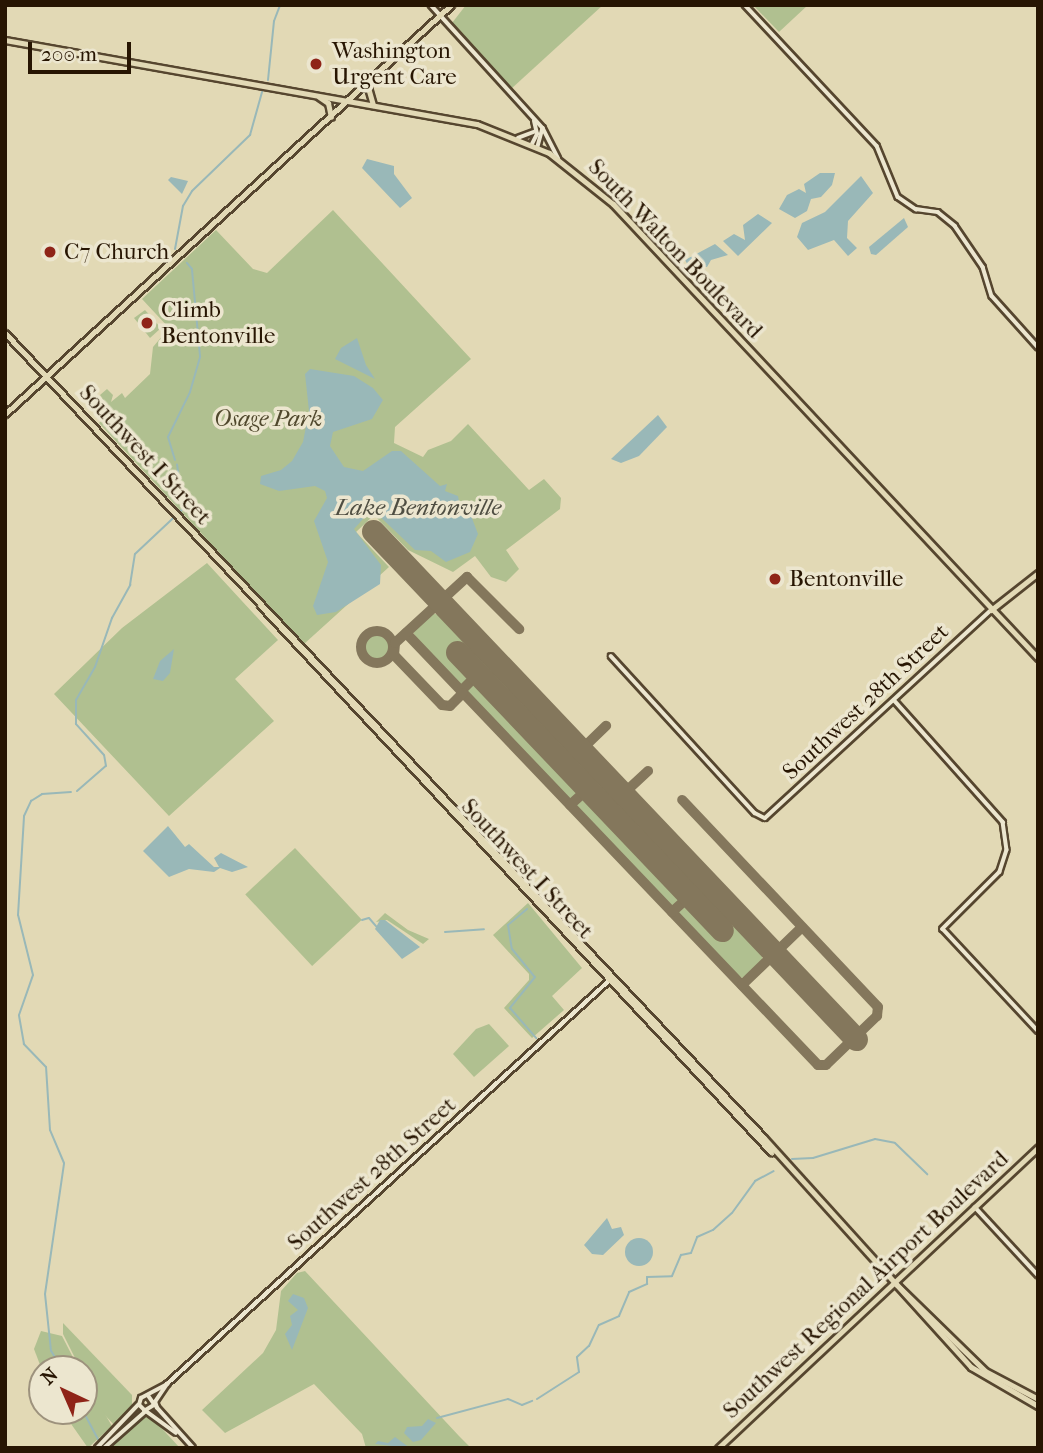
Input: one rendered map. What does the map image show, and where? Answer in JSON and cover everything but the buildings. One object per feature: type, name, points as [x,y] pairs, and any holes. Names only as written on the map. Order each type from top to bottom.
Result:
[{"type":"main road","points":[[5,414],[451,5]]},
{"type":"main road","name":"South Walton Boulevard","points":[[5,40],[477,124],[518,138],[559,160],[614,204],[1038,658]]},
{"type":"main road","points":[[367,84],[373,105]]},
{"type":"main road","points":[[315,94],[328,103],[331,117]]},
{"type":"main road","name":"Southwest I Street","points":[[5,332],[258,602],[265,615],[611,979],[971,1367],[1038,1406]]},
{"type":"main road","points":[[991,610],[1038,573]]},
{"type":"main road","name":"Southwest Regional Airport Boulevard","points":[[718,1448],[896,1284],[1038,1147]]},
{"type":"main road","name":"Southwest I Street","points":[[896,1284],[985,1371],[1038,1399]]},
{"type":"street","points":[[430,5],[543,128],[559,160]]},
{"type":"street","points":[[745,5],[877,146],[898,197],[916,209],[938,212],[955,226],[983,267],[992,296],[1038,347]]},
{"type":"street","points":[[532,116],[537,130],[535,146]]},
{"type":"street","points":[[535,146],[543,128]]},
{"type":"street","points":[[518,138],[537,130]]},
{"type":"street","name":"Southwest 28th Street","points":[[611,656],[755,813],[765,818],[991,610]]},
{"type":"street","points":[[894,699],[1003,822],[1007,850],[1000,872],[943,929],[1038,1031]]},
{"type":"street","name":"Southwest 28th Street","points":[[139,1403],[167,1384],[611,979]]},
{"type":"street","points":[[975,1206],[1038,1275]]},
{"type":"street","name":"Southwest 28th Street","points":[[146,1411],[167,1384]]},
{"type":"street","points":[[148,1395],[189,1447]]},
{"type":"street","points":[[97,1448],[132,1415],[139,1403],[176,1433]]},
{"type":"street","points":[[104,1448],[146,1411]]},
{"type":"green space","points":[[466,5],[603,5],[511,89],[452,23]]},
{"type":"green space","points":[[753,5],[808,5],[779,32]]},
{"type":"green space","name":"Osage Park","points":[[333,210],[471,359],[395,427],[394,443],[423,457],[428,450],[451,441],[468,424],[529,490],[544,479],[561,498],[560,509],[506,550],[519,569],[506,582],[491,577],[475,556],[453,572],[408,550],[374,515],[356,532],[389,567],[304,644],[99,423],[110,412],[100,395],[107,389],[113,395],[111,402],[122,393],[125,398],[150,374],[153,347],[169,328],[142,299],[216,230],[253,269],[267,273]]},
{"type":"green space","name":"Climb Bentonville","points":[[145,310],[161,328],[150,338],[134,318]]},
{"type":"green space","points":[[207,563],[278,640],[235,679],[274,721],[169,816],[54,694],[122,628]]},
{"type":"green space","points":[[430,612],[449,619],[763,949],[762,960],[753,970],[742,978],[729,968],[426,649],[413,633]]},
{"type":"green space","points":[[377,634],[386,638],[390,647],[386,656],[377,660],[368,656],[364,647],[368,638]]},
{"type":"green space","points":[[295,848],[362,920],[312,966],[245,894]]},
{"type":"green space","points":[[528,903],[582,968],[552,996],[564,1010],[532,1038],[504,1008],[529,980],[529,974],[493,935]]},
{"type":"green space","points":[[385,913],[408,930],[429,939],[423,944],[387,920],[376,922]]},
{"type":"green space","points":[[489,1024],[509,1046],[474,1077],[453,1054],[476,1029]]},
{"type":"green space","points":[[305,1271],[471,1448],[366,1448],[362,1434],[314,1384],[225,1433],[202,1410],[263,1353],[276,1330],[281,1291],[297,1273]]},
{"type":"green space","points":[[63,1323],[94,1355],[74,1355],[63,1334]]},
{"type":"green space","points":[[41,1331],[62,1336],[72,1355],[36,1355],[34,1349]]},
{"type":"green space","points":[[98,1360],[132,1395],[132,1406],[115,1426],[98,1404]]},
{"type":"green space","points":[[98,1402],[112,1426],[88,1448],[72,1425],[98,1425]]},
{"type":"green space","points":[[145,1417],[153,1419],[180,1448],[110,1448]]},
{"type":"water","points":[[367,159],[394,166],[394,174],[412,198],[400,208],[362,168]]},
{"type":"water","points":[[820,173],[835,173],[832,185],[821,197],[811,199],[807,211],[795,218],[779,209],[787,195],[799,189],[806,193],[804,184]]},
{"type":"water","points":[[861,176],[873,193],[848,221],[847,238],[857,248],[848,256],[834,240],[808,250],[797,237],[802,223],[825,212]]},
{"type":"water","points":[[171,177],[188,181],[182,194],[168,180]]},
{"type":"water","points":[[758,214],[772,223],[738,256],[723,241],[734,234],[745,240],[743,225]]},
{"type":"water","points":[[904,218],[908,227],[876,255],[871,254],[869,247]]},
{"type":"water","points":[[715,244],[728,255],[711,260],[707,267],[696,266],[696,272],[703,275],[696,280],[685,260]]},
{"type":"water","points":[[357,338],[366,365],[375,379],[335,359],[341,348]]},
{"type":"water","name":"Lake Bentonville","points":[[310,369],[354,376],[373,388],[383,400],[372,419],[333,432],[330,446],[344,467],[363,471],[392,451],[401,451],[440,486],[447,484],[445,491],[458,496],[460,507],[475,505],[470,513],[478,534],[470,552],[446,562],[431,551],[415,550],[372,509],[354,529],[381,565],[380,584],[336,612],[317,615],[313,606],[328,562],[314,521],[327,498],[325,491],[315,486],[279,491],[260,484],[261,476],[281,470],[292,461],[303,442],[309,411],[305,374]]},
{"type":"water","points":[[658,415],[667,427],[639,456],[621,463],[611,459]]},
{"type":"water","points":[[174,649],[170,673],[163,681],[153,679],[160,661]]},
{"type":"water","points":[[168,826],[185,847],[189,844],[214,867],[219,867],[214,858],[221,853],[248,867],[232,872],[220,868],[214,872],[189,869],[169,877],[143,851]]},
{"type":"water","points":[[380,920],[385,920],[420,947],[402,959],[375,929]]},
{"type":"water","points":[[607,1218],[612,1229],[621,1227],[624,1235],[603,1255],[592,1254],[584,1245]]},
{"type":"water","points":[[639,1238],[649,1242],[653,1252],[649,1262],[639,1266],[629,1262],[625,1252],[629,1242]]},
{"type":"water","points":[[293,1294],[304,1298],[308,1308],[292,1350],[285,1334],[292,1325],[290,1316],[298,1310],[288,1301]]},
{"type":"water","points":[[428,1419],[436,1423],[421,1440],[413,1442],[404,1433],[407,1427],[422,1426]]},
{"type":"water","points":[[395,1437],[410,1448],[375,1444],[378,1441],[388,1443]]},
{"type":"waterway","points":[[268,80],[274,21],[280,5]]},
{"type":"waterway","points":[[175,249],[183,206],[192,191],[250,135],[262,92]]},
{"type":"waterway","points":[[175,460],[168,437],[190,392],[200,356],[192,269],[187,263]]},
{"type":"waterway","points":[[77,791],[106,766],[104,755],[76,724],[76,700],[95,667],[112,618],[130,585],[135,554],[183,509],[177,464]]},
{"type":"waterway","points":[[53,1355],[45,1294],[64,1163],[50,1130],[46,1067],[24,1044],[19,1015],[33,975],[18,915],[24,816],[31,801],[42,794],[71,792]]},
{"type":"waterway","points":[[527,909],[508,925],[512,949],[535,977],[510,1008],[536,1038]]},
{"type":"waterway","points":[[362,920],[369,918],[376,926]]},
{"type":"waterway","points":[[445,932],[484,929]]},
{"type":"waterway","points":[[792,1159],[813,1158],[875,1139],[895,1143],[927,1174]]},
{"type":"waterway","points":[[537,1399],[579,1372],[577,1357],[589,1346],[599,1325],[619,1316],[629,1292],[647,1284],[647,1277],[672,1276],[681,1255],[691,1253],[697,1237],[713,1230],[732,1213],[755,1181],[774,1171]]},
{"type":"waterway","points":[[437,1418],[508,1399],[522,1405],[532,1401]]},
{"type":"waterway","points":[[90,1425],[98,1439]]},
{"type":"taxiway","points":[[463,693],[450,706],[442,705],[394,655],[395,643],[467,577],[519,629]]},
{"type":"taxiway","points":[[377,631],[388,636],[393,647],[388,658],[377,663],[366,658],[361,647],[366,636],[377,631]]},
{"type":"taxiway","points":[[406,633],[818,1065],[826,1065],[877,1016],[878,1007],[682,800]]},
{"type":"taxiway","points":[[461,691],[478,674]]},
{"type":"taxiway","points":[[581,750],[606,726]]},
{"type":"taxiway","points":[[607,809],[648,771]]},
{"type":"taxiway","points":[[570,805],[588,789]]},
{"type":"taxiway","points":[[672,912],[690,896]]},
{"type":"taxiway","points":[[742,985],[802,927]]},
{"type":"runway","points":[[373,531],[856,1039]]},
{"type":"runway","points":[[457,652],[722,930]]},
{"type":"place","name":"Washington Urgent Care","points":[[316,64]]},
{"type":"place","name":"C7 Church","points":[[50,252]]},
{"type":"place","name":"Climb Bentonville","points":[[147,323]]},
{"type":"place","name":"Bentonville","points":[[775,579]]}]
